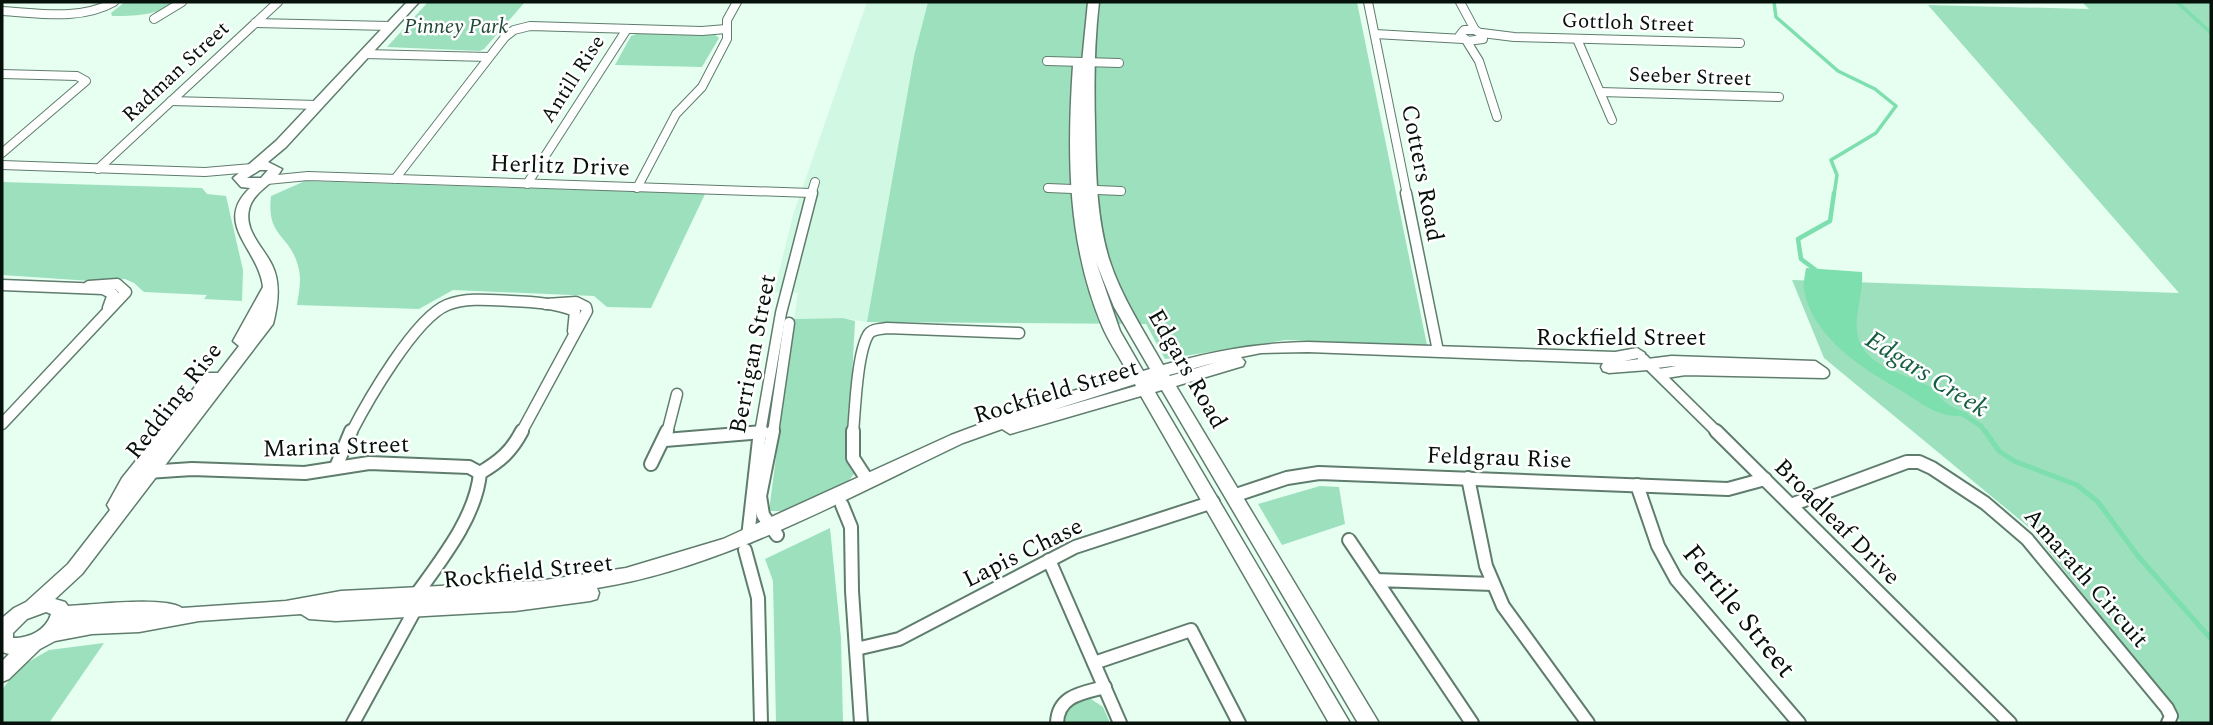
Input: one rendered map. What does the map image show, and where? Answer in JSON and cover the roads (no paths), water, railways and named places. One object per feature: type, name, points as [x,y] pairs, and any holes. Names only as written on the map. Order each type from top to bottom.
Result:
[{"type":"street","points":[[2,11],[89,13],[114,2]]},
{"type":"street","points":[[154,19],[182,2]]},
{"type":"street","name":"Radman Street","points":[[98,169],[278,2]]},
{"type":"street","points":[[240,180],[241,175],[281,144],[413,2]]},
{"type":"street","points":[[637,188],[676,114],[702,86],[727,39],[727,20],[737,2]]},
{"type":"street","name":"Edgars Road","points":[[1084,2],[1083,189],[1080,231],[1097,298],[1112,331],[1340,723]]},
{"type":"street","name":"Edgars Road","points":[[1084,62],[1093,2]]},
{"type":"street","name":"Cotters Road","points":[[1368,2],[1439,356]]},
{"type":"street","points":[[1460,2],[1480,36],[1479,61]]},
{"type":"street","points":[[1464,12],[1463,36],[1479,61],[1497,117]]},
{"type":"street","points":[[255,23],[390,26]]},
{"type":"street","points":[[395,179],[509,33],[524,27],[726,29]]},
{"type":"street","name":"Antill Rise","points":[[527,184],[627,29]]},
{"type":"street","points":[[1375,34],[1463,36]]},
{"type":"street","name":"Gottloh Street","points":[[1463,36],[1740,43]]},
{"type":"street","points":[[1577,39],[1612,120]]},
{"type":"street","points":[[365,54],[489,57]]},
{"type":"street","points":[[1048,61],[1119,63]]},
{"type":"street","points":[[2,74],[77,76],[86,81],[2,153]]},
{"type":"street","name":"Seeber Street","points":[[1600,92],[1779,97]]},
{"type":"street","points":[[171,101],[317,105]]},
{"type":"street","points":[[244,202],[275,172],[274,158],[281,144]]},
{"type":"street","points":[[2,165],[205,172],[274,167]]},
{"type":"street","name":"Herlitz Drive","points":[[274,167],[308,176]]},
{"type":"street","points":[[205,172],[251,184],[264,181]]},
{"type":"street","name":"Herlitz Drive","points":[[264,181],[308,176],[811,193]]},
{"type":"street","name":"Redding Rise","points":[[16,615],[75,569],[148,467],[265,324],[271,308],[270,280],[265,265],[243,229],[244,202],[240,180]]},
{"type":"street","name":"Berrigan Street","points":[[746,543],[758,432],[815,181]]},
{"type":"street","points":[[1048,188],[1121,191]]},
{"type":"street","name":"Edgars Road","points":[[1083,189],[1103,262],[1122,307],[1369,723]]},
{"type":"street","points":[[2,283],[89,286],[113,294],[105,313],[2,424]]},
{"type":"street","points":[[336,467],[345,440],[416,331],[440,307],[455,302],[473,301],[546,304],[575,311],[573,334],[513,447],[502,460],[480,473],[477,494],[354,723]]},
{"type":"street","name":"Berrigan Street","points":[[775,531],[763,515],[760,505],[772,431],[783,323]]},
{"type":"street","points":[[872,486],[857,466],[853,454],[858,388],[868,334],[887,328],[1019,332]]},
{"type":"street","name":"Rockfield Street","points":[[199,614],[148,610],[60,611],[46,604],[16,615],[2,640],[17,647],[92,626],[139,624],[199,614],[285,609],[336,613],[417,602],[515,603],[601,591],[667,577],[1007,429],[1163,377],[1246,360],[1307,355],[1439,356],[1619,367],[1645,360],[1685,370],[1814,366],[1824,373],[1756,368]]},
{"type":"street","name":"Broadleaf Drive","points":[[1645,360],[2010,723]]},
{"type":"street","points":[[651,464],[665,440],[677,394]]},
{"type":"street","points":[[665,440],[772,431]]},
{"type":"street","name":"Amarath Circuit","points":[[1791,505],[1907,462],[1919,462],[1932,468],[2002,516],[2039,551],[2167,708],[2171,716],[2168,723]]},
{"type":"street","name":"Marina Street","points":[[148,467],[304,473],[369,463],[470,467],[480,473]]},
{"type":"street","name":"Feldgrau Rise","points":[[1233,496],[1287,478],[1319,473],[1728,489],[1765,479]]},
{"type":"street","points":[[1468,478],[1482,549],[1493,584],[1511,619],[1588,723]]},
{"type":"street","name":"Fertile Street","points":[[1637,485],[1658,546],[1676,579],[1799,723]]},
{"type":"street","points":[[1213,502],[1233,496]]},
{"type":"street","points":[[839,501],[851,527],[861,723]]},
{"type":"street","name":"Lapis Chase","points":[[856,649],[900,639],[1075,547],[1213,502]]},
{"type":"street","points":[[1349,540],[1472,723]]},
{"type":"street","points":[[746,543],[758,598],[759,723]]},
{"type":"street","points":[[1049,560],[1120,723]]},
{"type":"street","name":"Redding Rise","points":[[60,611],[75,569]]},
{"type":"street","points":[[1376,580],[1493,584]]},
{"type":"street","points":[[2,673],[58,624],[60,611]]},
{"type":"street","points":[[1094,663],[1191,630],[1239,723]]},
{"type":"street","points":[[1057,723],[1058,709],[1063,701],[1105,687]]},
{"type":"waterway","name":"Edgars Creek","points":[[1774,2],[1776,17],[1838,71],[1875,89],[1896,106],[1876,133],[1831,160],[1837,175],[1834,195]]},
{"type":"waterway","points":[[2177,2],[2211,33]]},
{"type":"waterway","name":"Edgars Creek","points":[[1817,271],[1801,259],[1798,239],[1830,221],[1834,193]]},
{"type":"waterway","name":"Edgars Creek","points":[[1961,413],[1981,426],[1986,433]]},
{"type":"waterway","name":"Edgars Creek","points":[[1985,431],[1999,451],[2014,461],[2077,485],[2098,502],[2138,556],[2211,639]]},
{"type":"park label","name":"Pinney Park","points":[[456,27]]}]
